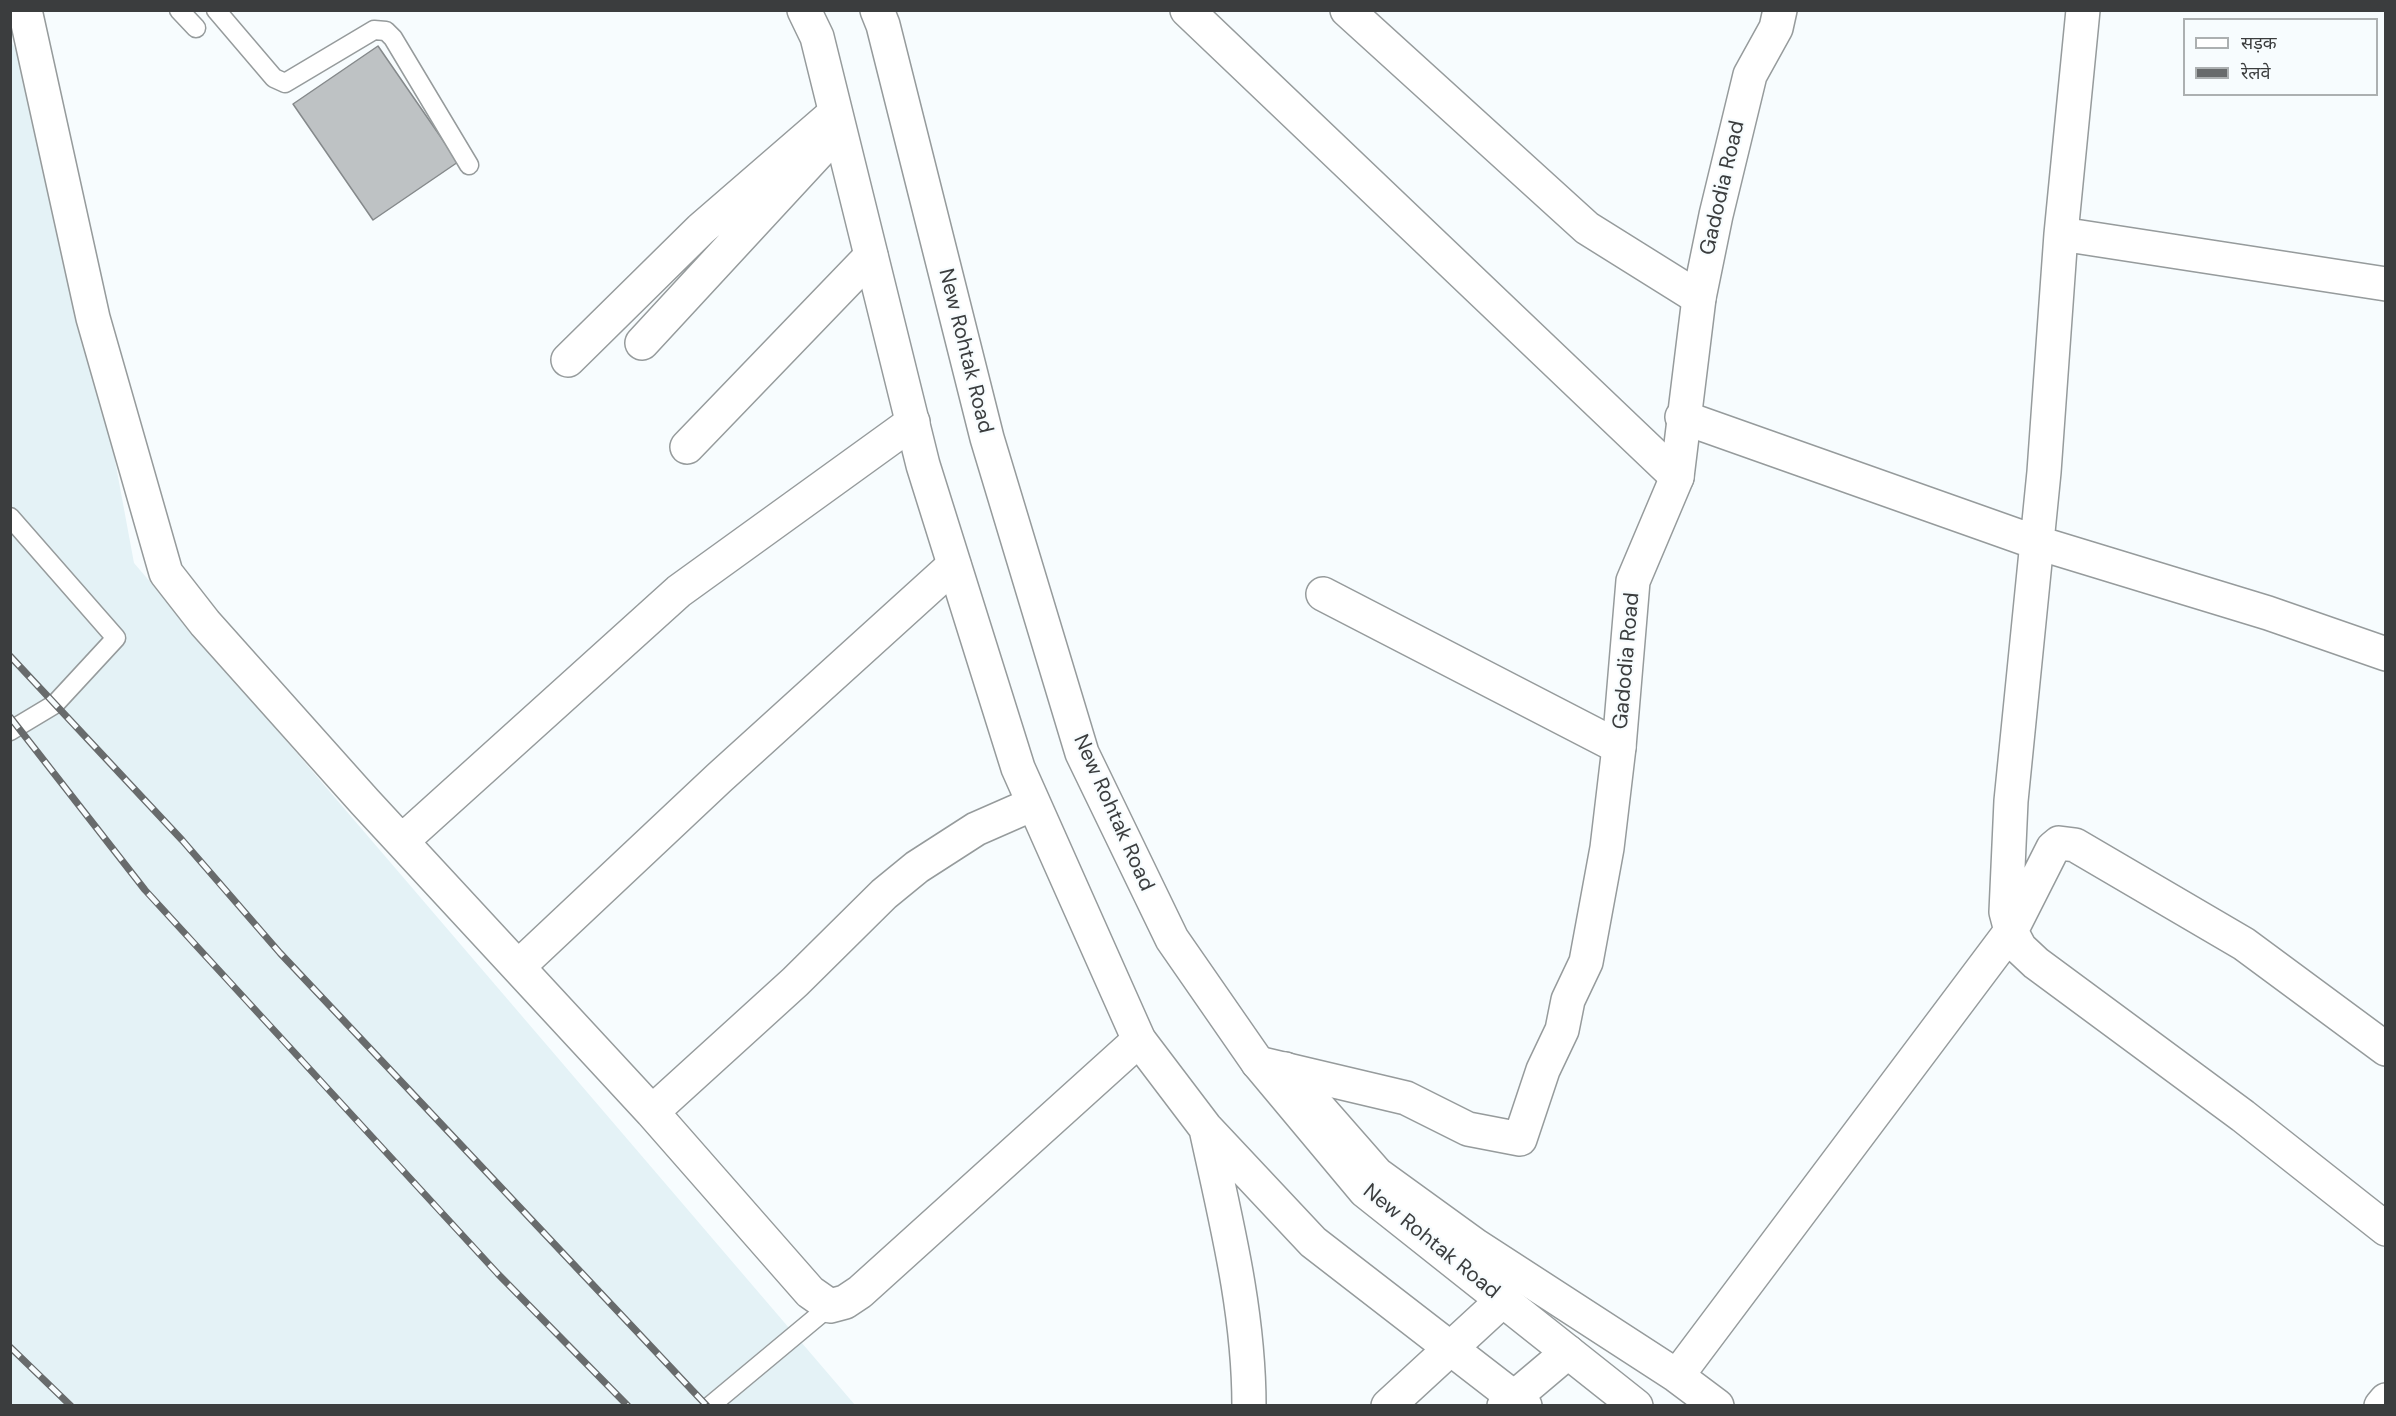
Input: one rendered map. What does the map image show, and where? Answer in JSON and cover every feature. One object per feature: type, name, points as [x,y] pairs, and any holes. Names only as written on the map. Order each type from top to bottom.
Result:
[{"type":"street","points":[[25,10],[93,318],[166,573],[205,623],[652,1112],[810,1292],[830,1306],[845,1302],[860,1292],[1139,1040]]},
{"type":"street","points":[[804,10],[817,37],[923,465],[1017,768],[1139,1040],[1205,1127],[1313,1242],[1451,1348],[1514,1403],[1568,1352]]},
{"type":"street","name":"New Rohtak Road","points":[[877,10],[886,36],[987,438],[1082,753],[1172,939],[1365,1191],[1636,1406]]},
{"type":"street","points":[[1187,10],[1677,477]]},
{"type":"street","points":[[1347,10],[1594,234],[1698,298]]},
{"type":"street","name":"Gadodia Road","points":[[1271,1066],[1406,1098],[1468,1129],[1520,1139],[1543,1070],[1562,1030],[1568,1000],[1586,962],[1607,848],[1619,747],[1633,581],[1677,477],[1682,417],[1698,298],[1750,75],[1776,28],[1780,10]]},
{"type":"street","points":[[2083,10],[2061,234],[2044,472],[2035,542],[2012,801],[2006,912],[2011,931],[2020,948],[2036,963],[2243,1116],[2385,1228]]},
{"type":"street","points":[[642,344],[838,121]]},
{"type":"street","points":[[568,360],[700,229],[838,121]]},
{"type":"street","points":[[2061,234],[2385,284]]},
{"type":"street","points":[[687,447],[872,256]]},
{"type":"street","points":[[1682,417],[2035,542],[2268,613],[2385,654]]},
{"type":"street","points":[[402,841],[679,591],[913,422]]},
{"type":"street","points":[[518,967],[719,778],[954,565]]},
{"type":"street","points":[[1323,594],[1619,747]]},
{"type":"street","points":[[652,1112],[795,982],[884,894],[917,867],[976,829],[1033,804]]},
{"type":"street","points":[[1677,1376],[2011,931],[2053,848],[2066,842],[2075,845],[2244,944],[2385,1049]]},
{"type":"street","points":[[1271,1066],[1377,1174],[1475,1245],[1677,1376],[1717,1406]]},
{"type":"street","points":[[1205,1127],[1238,1274],[1249,1356],[1249,1406]]},
{"type":"street","points":[[1388,1406],[1503,1300]]},
{"type":"street","points":[[2381,1406],[2385,1400]]},
{"type":"lane","points":[[179,10],[196,28]]},
{"type":"lane","points":[[216,10],[274,78],[285,83],[374,30],[386,31],[393,38],[469,165]]},
{"type":"lane","points":[[10,517],[116,638],[70,692],[55,704],[10,731]]},
{"type":"lane","points":[[710,1406],[830,1306]]},
{"type":"shaded area","points":[[10,40],[49,104],[134,563],[855,1405],[11,1405]]},
{"type":"building","points":[[378,46],[458,162],[373,220],[293,104]]},
{"type":"railway","points":[[10,656],[182,840],[280,953],[707,1406]]},
{"type":"railway","points":[[10,717],[145,890],[498,1274],[628,1406]]},
{"type":"railway","points":[[10,1347],[71,1406]]}]
